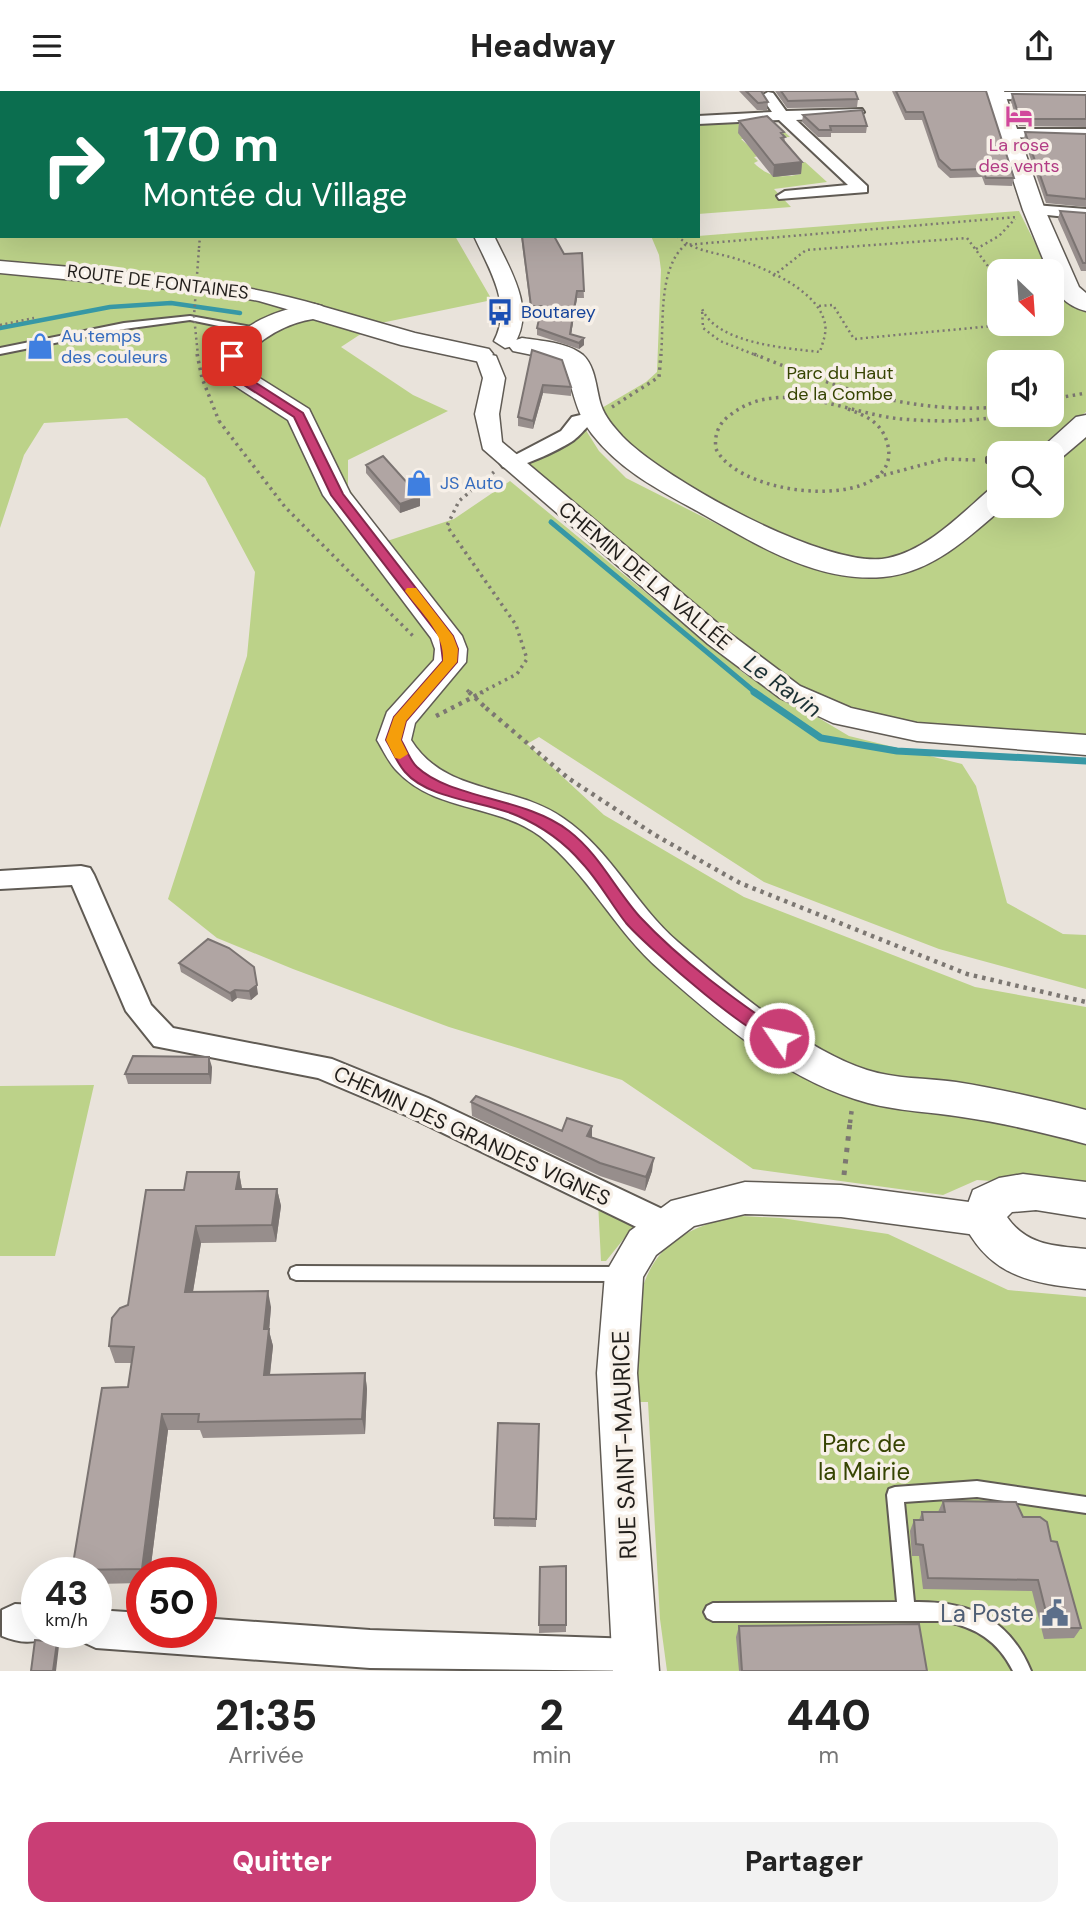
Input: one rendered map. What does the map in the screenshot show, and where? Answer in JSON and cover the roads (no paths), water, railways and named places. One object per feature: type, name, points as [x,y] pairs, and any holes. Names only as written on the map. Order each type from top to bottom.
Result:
[{"type":"main road","points":[[995,94],[1009,134],[1026,213],[1068,291],[1086,304]]},
{"type":"main road","points":[[987,506],[942,544],[913,560],[883,568],[848,566],[813,557],[750,528],[642,468],[615,445],[593,418],[581,383],[561,359],[505,348],[434,344],[383,333],[314,311],[295,314],[257,331],[237,346],[232,356],[232,366],[237,376],[299,415],[337,495],[446,636],[456,679],[399,720],[394,740],[411,770],[429,782],[455,792],[523,811],[562,834],[589,859],[632,919],[662,949],[740,1013],[817,1064],[854,1082],[899,1093],[1003,1106],[1086,1127]]},
{"type":"main road","points":[[1064,441],[1086,423]]},
{"type":"main road","points":[[1086,1200],[1030,1191],[1003,1193],[988,1203],[984,1220],[994,1238],[1009,1252],[1035,1263],[1086,1269]]},
{"type":"street","points":[[995,94],[1086,96]]},
{"type":"street","points":[[768,96],[781,114],[860,189],[785,196]]},
{"type":"street","points":[[700,120],[856,112]]},
{"type":"street","points":[[1009,134],[1086,134]]},
{"type":"street","points":[[1026,213],[1086,214]]},
{"type":"street","points":[[485,238],[506,286],[505,348]]},
{"type":"street","name":"ROUTE DE FONTAINES","points":[[0,267],[221,288],[262,295],[314,311]]},
{"type":"street","name":"CHEMIN DE LA VALLÉE","points":[[505,348],[486,427],[491,444],[718,638],[790,692],[843,716],[917,732],[1086,744]]},
{"type":"street","points":[[515,467],[568,435],[579,421],[593,418]]},
{"type":"street","name":"CHEMIN DES GRANDES VIGNES","points":[[0,880],[81,875],[140,1011],[164,1038],[322,1066],[418,1107],[666,1226]]},
{"type":"street","name":"RUE SAINT-MAURICE","points":[[636,1665],[617,1373],[624,1275],[643,1243],[684,1212],[745,1198],[841,1201],[984,1220]]},
{"type":"street","points":[[217,1638],[636,1665]]},
{"type":"lane","points":[[0,351],[124,325],[190,318],[257,331]]},
{"type":"lane","points":[[296,1273],[624,1275]]},
{"type":"lane","points":[[906,1611],[895,1496],[977,1489],[1086,1505]]},
{"type":"lane","points":[[713,1612],[948,1610],[989,1628],[1006,1639],[1022,1671]]},
{"type":"waterway","points":[[0,328],[110,307],[171,303],[240,313]]},
{"type":"waterway","name":"Le Ravin","points":[[551,522],[756,693]]},
{"type":"waterway","name":"Le Ravin","points":[[754,692],[821,738],[897,751],[1086,761]]},
{"type":"place","name":"La rose des vents","points":[[1019,116]]},
{"type":"place","name":"Boutarey","points":[[500,312]]},
{"type":"place","name":"Au temps des couleurs","points":[[40,346]]},
{"type":"place","name":"JS Auto","points":[[419,483]]},
{"type":"place","name":"La Poste","points":[[1055,1613]]},
{"type":"park label","name":"Parc du Haut de la Combe","points":[[840,384]]},
{"type":"park label","name":"Parc de la Mairie","points":[[864,1457]]}]
